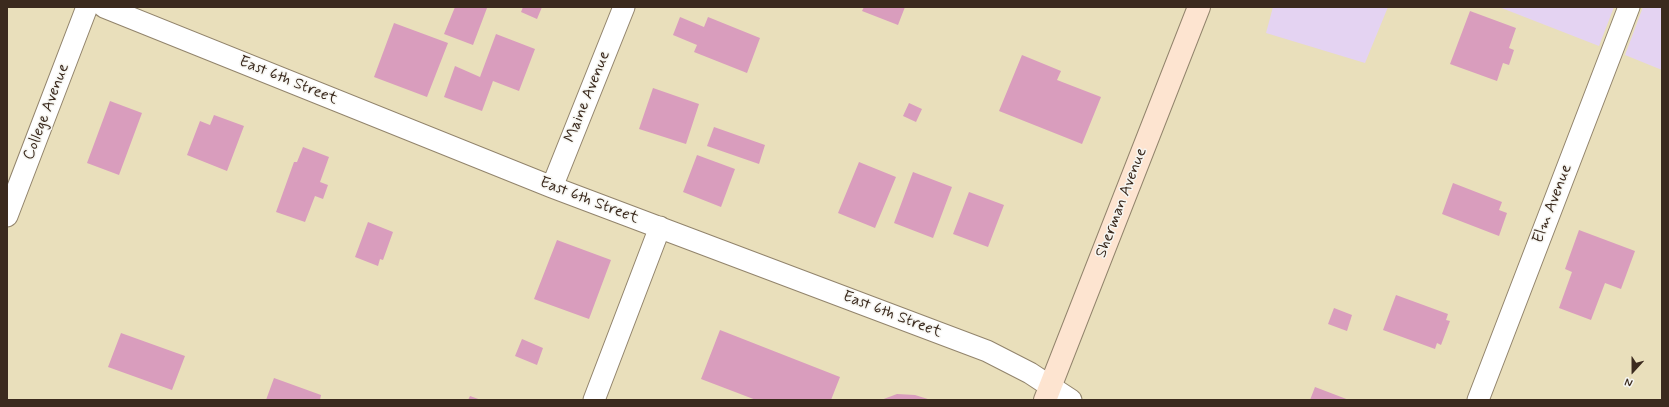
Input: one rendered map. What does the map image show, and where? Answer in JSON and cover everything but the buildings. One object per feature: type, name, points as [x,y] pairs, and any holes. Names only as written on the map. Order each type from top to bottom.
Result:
[{"type":"street","name":"College Avenue","points":[[7,216],[87,7]]},
{"type":"street","name":"East 6th Street","points":[[104,7],[552,187],[987,351],[1030,372],[1048,393],[1071,400]]},
{"type":"street","name":"Maine Avenue","points":[[552,187],[624,7]]},
{"type":"street","name":"Sherman Avenue","points":[[1048,393],[1199,7]]},
{"type":"street","name":"Elm Avenue","points":[[1478,400],[1629,7]]},
{"type":"street","points":[[594,400],[660,227]]},
{"type":"shaded area","points":[[1273,7],[1388,7],[1365,63],[1266,33]]},
{"type":"shaded area","points":[[1499,7],[1614,7],[1599,46]]},
{"type":"shaded area","points":[[1643,7],[1662,7],[1662,70],[1625,55]]}]
